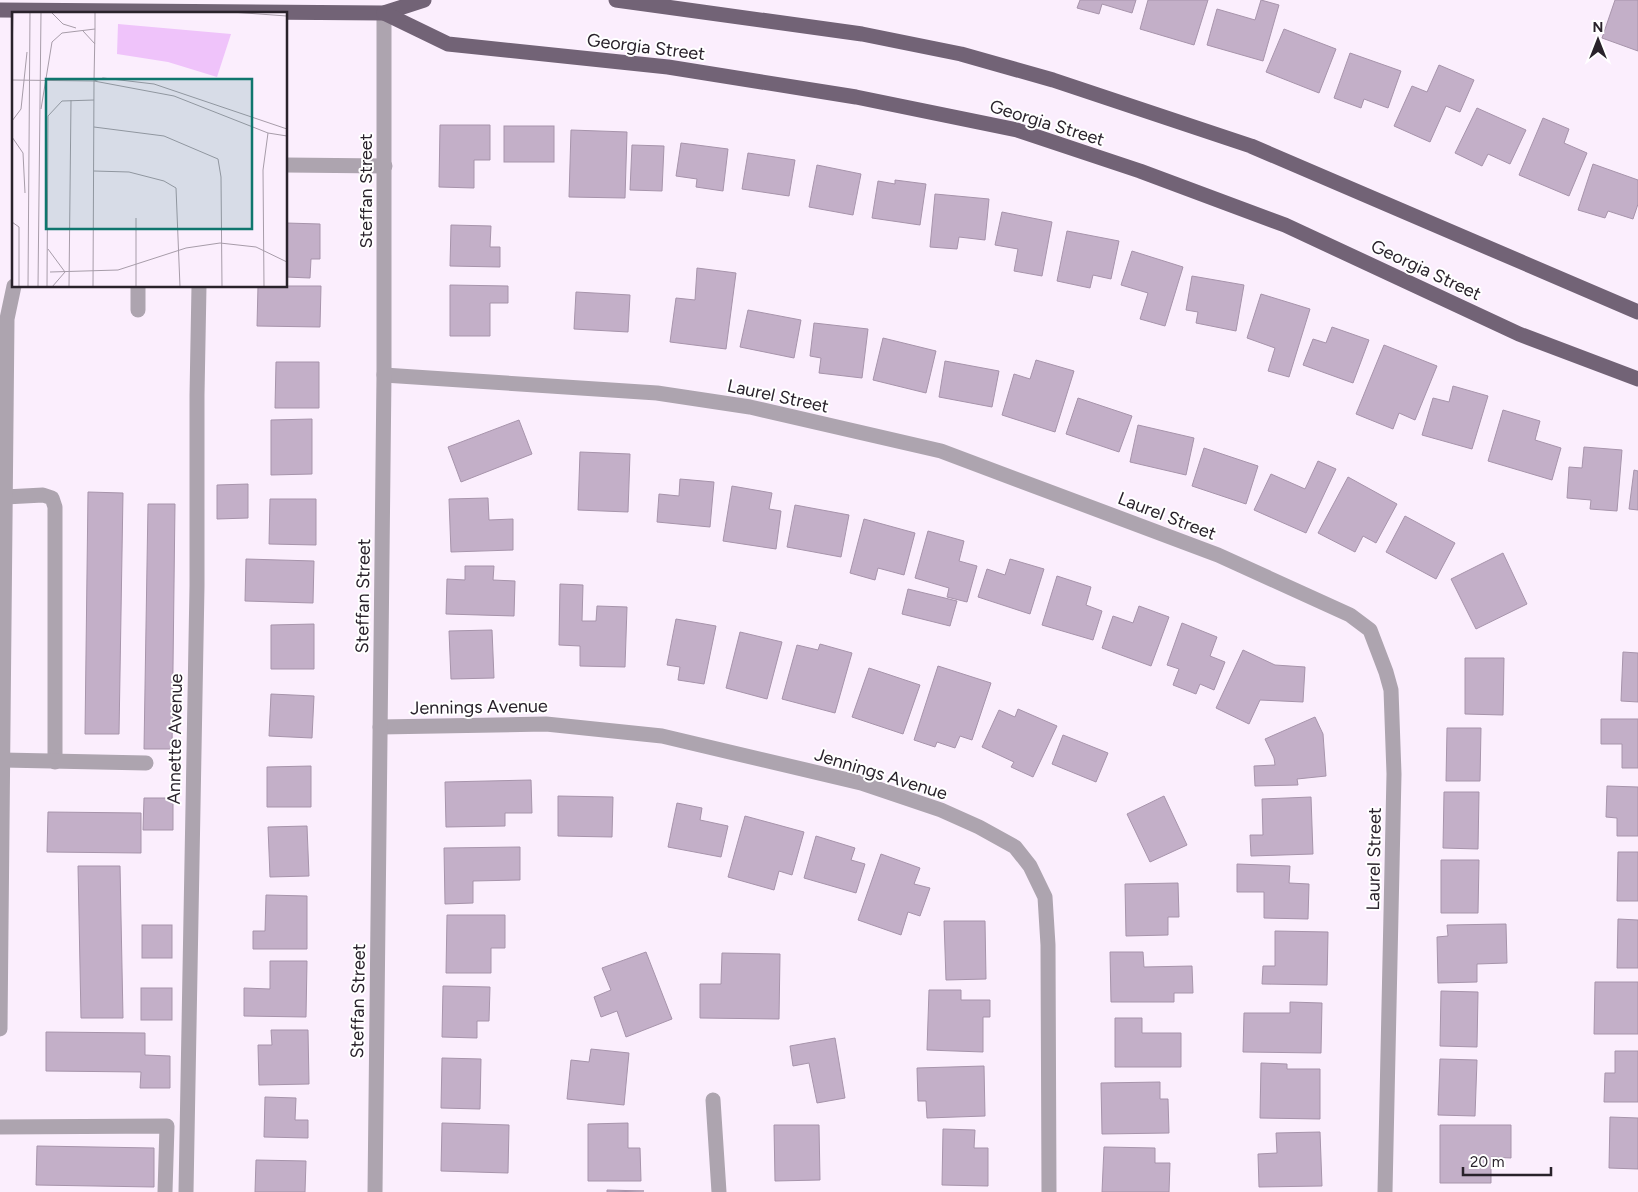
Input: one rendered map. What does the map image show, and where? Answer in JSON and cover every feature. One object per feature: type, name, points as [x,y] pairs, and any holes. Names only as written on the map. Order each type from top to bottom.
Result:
[{"type":"main road","name":"Georgia Street","points":[[0,10],[75,12],[384,7],[424,0]]},
{"type":"main road","points":[[616,0],[862,34],[961,54],[1053,80],[1251,146],[1638,312]]},
{"type":"main road","name":"Georgia Street","points":[[384,7],[448,44],[668,67],[856,96],[1017,130],[1140,171],[1286,225],[1519,334],[1638,379]]},
{"type":"street","name":"Steffan Street","points":[[375,1192],[384,375],[384,7]]},
{"type":"street","points":[[288,165],[385,166]]},
{"type":"street","points":[[0,1029],[7,319],[14,288]]},
{"type":"street","points":[[138,288],[138,310]]},
{"type":"street","name":"Annette Avenue","points":[[186,1192],[197,586],[199,288]]},
{"type":"street","name":"Laurel Street","points":[[384,375],[657,393],[750,407],[941,451],[1218,555],[1350,615],[1370,630],[1391,690],[1394,774],[1385,1192]]},
{"type":"street","points":[[6,497],[43,495],[52,498],[55,507],[55,762]]},
{"type":"street","name":"Jennings Avenue","points":[[380,727],[546,724],[662,736],[862,783],[940,810],[978,827],[1015,847],[1030,866],[1045,897],[1048,945],[1050,1192]]},
{"type":"street","points":[[3,760],[146,763]]},
{"type":"street","points":[[713,1100],[719,1192]]},
{"type":"street","points":[[0,1127],[167,1126],[166,1192]]},
{"type":"building","points":[[1080,0],[1136,0],[1132,13],[1102,4],[1099,14],[1077,8]]},
{"type":"building","points":[[1148,0],[1208,0],[1194,45],[1140,29]]},
{"type":"building","points":[[1261,0],[1279,5],[1263,61],[1207,45],[1217,9],[1255,20]]},
{"type":"building","points":[[1615,0],[1638,0],[1638,51],[1602,38]]},
{"type":"building","points":[[1284,29],[1336,49],[1319,93],[1266,72]]},
{"type":"building","points":[[1350,53],[1401,71],[1388,108],[1364,99],[1361,108],[1334,98]]},
{"type":"building","points":[[1439,65],[1474,80],[1460,112],[1446,106],[1430,142],[1394,126],[1412,86],[1427,92]]},
{"type":"building","points":[[1477,108],[1526,130],[1510,164],[1488,154],[1482,166],[1455,153]]},
{"type":"building","points":[[1543,118],[1569,129],[1564,143],[1587,153],[1569,196],[1519,175]]},
{"type":"building","points":[[440,125],[490,125],[490,160],[474,160],[474,188],[439,187]]},
{"type":"building","points":[[504,126],[554,126],[554,162],[504,162]]},
{"type":"building","points":[[571,130],[627,132],[625,198],[569,197]]},
{"type":"building","points":[[681,143],[728,149],[723,191],[696,187],[697,179],[676,176]]},
{"type":"building","points":[[632,145],[664,146],[662,191],[630,190]]},
{"type":"building","points":[[748,153],[795,160],[789,196],[742,189]]},
{"type":"building","points":[[1593,164],[1638,180],[1638,204],[1633,219],[1608,211],[1605,218],[1578,210]]},
{"type":"building","points":[[817,165],[861,174],[853,215],[809,207]]},
{"type":"building","points":[[895,180],[926,184],[920,225],[872,218],[878,181],[895,184]]},
{"type":"building","points":[[935,194],[989,199],[985,240],[959,237],[957,249],[930,247]]},
{"type":"building","points":[[1002,212],[1052,222],[1042,276],[1014,271],[1018,249],[995,245]]},
{"type":"building","points":[[288,223],[320,224],[320,259],[311,259],[310,278],[288,277]]},
{"type":"building","points":[[451,225],[491,226],[490,247],[500,247],[500,267],[450,266]]},
{"type":"building","points":[[1067,231],[1119,241],[1111,279],[1093,275],[1090,288],[1057,281]]},
{"type":"building","points":[[1132,251],[1183,267],[1165,326],[1140,319],[1148,293],[1121,285]]},
{"type":"building","points":[[697,268],[736,273],[726,349],[670,342],[676,298],[695,300]]},
{"type":"building","points":[[1192,276],[1244,285],[1236,331],[1196,323],[1198,312],[1186,310]]},
{"type":"building","points":[[450,285],[508,286],[508,303],[490,303],[490,336],[450,336]]},
{"type":"building","points":[[321,286],[320,327],[257,326],[258,288]]},
{"type":"building","points":[[576,292],[630,295],[628,332],[574,329]]},
{"type":"building","points":[[1261,294],[1310,309],[1289,377],[1268,371],[1275,348],[1247,338]]},
{"type":"building","points":[[748,310],[801,320],[794,358],[740,347]]},
{"type":"building","points":[[814,323],[868,329],[862,378],[819,373],[821,358],[810,356]]},
{"type":"building","points":[[1332,327],[1369,340],[1353,383],[1303,365],[1313,339],[1326,343]]},
{"type":"building","points":[[883,338],[936,351],[926,393],[873,380]]},
{"type":"building","points":[[1384,345],[1437,366],[1415,420],[1399,413],[1393,429],[1356,414]]},
{"type":"building","points":[[1036,360],[1074,371],[1055,432],[1002,415],[1014,374],[1030,379]]},
{"type":"building","points":[[945,361],[999,371],[992,407],[939,397]]},
{"type":"building","points":[[276,362],[319,362],[319,408],[275,408]]},
{"type":"building","points":[[1453,386],[1488,396],[1472,449],[1422,435],[1433,398],[1449,402]]},
{"type":"building","points":[[1078,398],[1132,416],[1119,452],[1066,434]]},
{"type":"building","points":[[1503,410],[1540,421],[1535,440],[1561,448],[1552,480],[1488,461]]},
{"type":"building","points":[[312,419],[312,474],[271,475],[271,420]]},
{"type":"building","points":[[519,420],[532,454],[461,482],[448,447]]},
{"type":"building","points":[[1138,425],[1194,438],[1186,475],[1130,462]]},
{"type":"building","points":[[1584,447],[1622,450],[1617,511],[1590,509],[1591,500],[1567,498],[1569,467],[1582,468]]},
{"type":"building","points":[[1204,448],[1258,466],[1246,504],[1192,486]]},
{"type":"building","points":[[580,452],[630,454],[628,512],[578,510]]},
{"type":"building","points":[[1318,461],[1336,469],[1306,533],[1254,510],[1271,474],[1305,489]]},
{"type":"building","points":[[1634,470],[1638,471],[1638,510],[1629,509]]},
{"type":"building","points":[[1348,477],[1397,504],[1376,543],[1363,536],[1355,552],[1318,533]]},
{"type":"building","points":[[680,479],[714,482],[710,527],[657,522],[659,494],[679,496]]},
{"type":"building","points":[[248,484],[248,518],[217,519],[217,485]]},
{"type":"building","points":[[732,486],[772,493],[769,509],[781,511],[776,549],[723,541]]},
{"type":"building","points":[[88,492],[123,493],[119,734],[85,734]]},
{"type":"building","points":[[488,498],[489,520],[513,519],[513,550],[451,552],[449,499]]},
{"type":"building","points":[[270,499],[316,499],[316,545],[269,544]]},
{"type":"building","points":[[148,504],[175,504],[172,749],[144,749]]},
{"type":"building","points":[[795,505],[849,515],[841,557],[787,547]]},
{"type":"building","points":[[1405,516],[1455,543],[1436,579],[1386,552]]},
{"type":"building","points":[[864,519],[915,533],[904,575],[878,568],[875,580],[850,573]]},
{"type":"building","points":[[928,531],[964,541],[959,561],[977,566],[967,602],[947,597],[949,588],[915,578]]},
{"type":"building","points":[[1503,553],[1527,604],[1476,629],[1451,579]]},
{"type":"building","points":[[246,559],[314,561],[313,603],[245,601]]},
{"type":"building","points":[[1010,559],[1044,569],[1030,614],[978,597],[987,569],[1005,575]]},
{"type":"building","points":[[465,566],[494,566],[493,580],[515,581],[514,616],[446,614],[447,579],[465,580]]},
{"type":"building","points":[[1057,576],[1091,587],[1086,605],[1102,611],[1093,640],[1042,625]]},
{"type":"building","points":[[560,584],[583,585],[582,621],[596,621],[597,606],[627,607],[625,667],[580,666],[580,646],[559,645]]},
{"type":"building","points":[[908,589],[957,601],[950,626],[902,614]]},
{"type":"building","points":[[1139,606],[1169,617],[1151,666],[1102,648],[1113,616],[1133,623]]},
{"type":"building","points":[[676,619],[716,626],[704,684],[678,680],[680,667],[667,665]]},
{"type":"building","points":[[1182,623],[1217,637],[1210,656],[1225,662],[1214,690],[1200,684],[1196,694],[1173,685],[1179,669],[1167,665]]},
{"type":"building","points":[[314,624],[314,669],[271,669],[271,625]]},
{"type":"building","points":[[492,630],[494,678],[451,679],[449,631]]},
{"type":"building","points":[[740,632],[782,642],[767,699],[726,688]]},
{"type":"building","points":[[820,644],[852,653],[835,713],[782,699],[797,645],[818,650]]},
{"type":"building","points":[[1243,650],[1275,665],[1305,667],[1303,702],[1260,700],[1249,724],[1216,708]]},
{"type":"building","points":[[1623,652],[1638,653],[1638,702],[1621,701]]},
{"type":"building","points":[[1465,658],[1504,658],[1503,715],[1465,714]]},
{"type":"building","points":[[938,666],[991,683],[972,740],[960,736],[955,748],[937,742],[935,747],[914,740]]},
{"type":"building","points":[[869,668],[920,685],[903,734],[852,717]]},
{"type":"building","points":[[271,694],[314,696],[312,738],[269,736]]},
{"type":"building","points":[[1018,709],[1057,726],[1033,777],[1011,767],[1014,762],[982,747],[999,710],[1015,717]]},
{"type":"building","points":[[1315,717],[1323,734],[1326,776],[1297,779],[1298,785],[1255,786],[1254,766],[1275,765],[1274,758],[1265,739]]},
{"type":"building","points":[[1601,719],[1638,719],[1638,768],[1622,768],[1622,744],[1601,744]]},
{"type":"building","points":[[1447,728],[1481,728],[1480,781],[1446,781]]},
{"type":"building","points":[[1063,735],[1108,753],[1096,782],[1052,764]]},
{"type":"building","points":[[311,766],[311,807],[267,807],[267,767]]},
{"type":"building","points":[[531,780],[532,813],[505,813],[505,826],[446,827],[445,782]]},
{"type":"building","points":[[1607,786],[1638,787],[1638,836],[1617,836],[1617,818],[1606,817]]},
{"type":"building","points":[[1444,792],[1479,792],[1478,849],[1443,848]]},
{"type":"building","points":[[558,796],[613,797],[612,837],[558,836]]},
{"type":"building","points":[[1164,796],[1187,845],[1150,862],[1127,814]]},
{"type":"building","points":[[1311,797],[1313,854],[1251,856],[1250,835],[1263,835],[1262,799]]},
{"type":"building","points":[[144,798],[173,798],[173,830],[143,830]]},
{"type":"building","points":[[677,803],[702,808],[700,820],[728,826],[721,857],[668,847]]},
{"type":"building","points":[[48,812],[141,813],[141,853],[47,852]]},
{"type":"building","points":[[745,816],[804,832],[792,875],[779,871],[774,890],[728,877]]},
{"type":"building","points":[[307,826],[309,876],[270,877],[268,827]]},
{"type":"building","points":[[816,836],[855,848],[851,860],[865,864],[856,893],[804,878]]},
{"type":"building","points":[[520,847],[520,880],[473,881],[473,903],[445,904],[444,848]]},
{"type":"building","points":[[1618,852],[1638,852],[1638,901],[1617,901]]},
{"type":"building","points":[[881,854],[920,868],[914,884],[930,888],[920,916],[908,912],[901,935],[858,920]]},
{"type":"building","points":[[1441,860],[1479,860],[1478,913],[1441,913]]},
{"type":"building","points":[[1237,864],[1290,866],[1289,883],[1309,884],[1308,919],[1264,918],[1264,892],[1237,892]]},
{"type":"building","points":[[78,866],[120,866],[123,1018],[81,1018]]},
{"type":"building","points":[[1178,883],[1179,917],[1168,917],[1168,935],[1126,936],[1125,884]]},
{"type":"building","points":[[266,895],[307,896],[307,949],[253,949],[253,931],[265,931]]},
{"type":"building","points":[[447,915],[505,915],[505,948],[491,948],[491,973],[446,973]]},
{"type":"building","points":[[1618,919],[1638,920],[1638,968],[1617,968]]},
{"type":"building","points":[[944,921],[985,921],[986,979],[946,980]]},
{"type":"building","points":[[1506,924],[1507,963],[1477,964],[1477,982],[1438,983],[1437,937],[1448,936],[1447,925]]},
{"type":"building","points":[[142,925],[172,925],[172,958],[142,958]]},
{"type":"building","points":[[1275,931],[1328,932],[1327,985],[1262,984],[1263,966],[1275,966]]},
{"type":"building","points":[[646,952],[672,1019],[626,1037],[617,1011],[601,1017],[594,997],[611,990],[602,968]]},
{"type":"building","points":[[1110,952],[1143,952],[1144,967],[1192,966],[1193,993],[1174,993],[1174,1002],[1111,1002]]},
{"type":"building","points":[[722,953],[780,954],[779,1019],[700,1018],[700,984],[721,984]]},
{"type":"building","points":[[270,961],[307,961],[306,1017],[244,1016],[244,988],[270,989]]},
{"type":"building","points":[[1595,982],[1638,982],[1638,1034],[1594,1034]]},
{"type":"building","points":[[443,986],[490,987],[489,1021],[477,1021],[477,1038],[442,1037]]},
{"type":"building","points":[[141,988],[172,988],[172,1020],[141,1020]]},
{"type":"building","points":[[929,990],[961,990],[961,1000],[990,1000],[990,1017],[983,1017],[983,1052],[927,1050]]},
{"type":"building","points":[[1441,991],[1478,992],[1477,1047],[1440,1046]]},
{"type":"building","points":[[1290,1002],[1322,1003],[1321,1053],[1243,1052],[1244,1013],[1290,1013]]},
{"type":"building","points":[[1115,1018],[1142,1018],[1142,1033],[1181,1033],[1181,1067],[1115,1067]]},
{"type":"building","points":[[271,1030],[308,1030],[309,1084],[259,1085],[258,1045],[272,1045]]},
{"type":"building","points":[[46,1032],[145,1033],[145,1055],[170,1056],[170,1088],[140,1088],[141,1072],[46,1071]]},
{"type":"building","points":[[835,1038],[845,1098],[817,1103],[809,1063],[793,1066],[790,1046]]},
{"type":"building","points":[[591,1049],[629,1053],[624,1105],[567,1099],[571,1060],[589,1062]]},
{"type":"building","points":[[1615,1051],[1638,1051],[1638,1102],[1604,1102],[1605,1073],[1615,1073]]},
{"type":"building","points":[[442,1058],[481,1059],[480,1109],[441,1108]]},
{"type":"building","points":[[1440,1059],[1477,1060],[1475,1116],[1438,1115]]},
{"type":"building","points":[[1261,1063],[1287,1064],[1287,1069],[1320,1069],[1320,1119],[1260,1118]]},
{"type":"building","points":[[984,1066],[985,1116],[927,1118],[926,1101],[918,1101],[917,1068]]},
{"type":"building","points":[[1160,1082],[1160,1099],[1168,1099],[1169,1133],[1102,1134],[1101,1083]]},
{"type":"building","points":[[265,1097],[296,1098],[295,1120],[308,1120],[308,1138],[264,1137]]},
{"type":"building","points":[[1610,1117],[1638,1118],[1638,1169],[1609,1168]]},
{"type":"building","points":[[442,1123],[509,1125],[508,1173],[441,1171]]},
{"type":"building","points":[[628,1123],[628,1148],[640,1148],[641,1181],[588,1181],[588,1124]]},
{"type":"building","points":[[774,1125],[819,1125],[820,1180],[775,1181]]},
{"type":"building","points":[[1440,1125],[1511,1125],[1511,1158],[1491,1157],[1491,1183],[1440,1183]]},
{"type":"building","points":[[943,1129],[975,1130],[974,1148],[988,1148],[988,1186],[942,1185]]},
{"type":"building","points":[[1320,1132],[1322,1186],[1259,1187],[1258,1154],[1277,1153],[1276,1133]]},
{"type":"building","points":[[37,1146],[154,1148],[154,1187],[36,1185]]},
{"type":"building","points":[[1104,1147],[1155,1148],[1155,1163],[1170,1163],[1169,1192],[1102,1192]]},
{"type":"building","points":[[256,1160],[306,1161],[305,1192],[255,1192]]},
{"type":"building","points":[[607,1190],[644,1191],[607,1192]]}]
